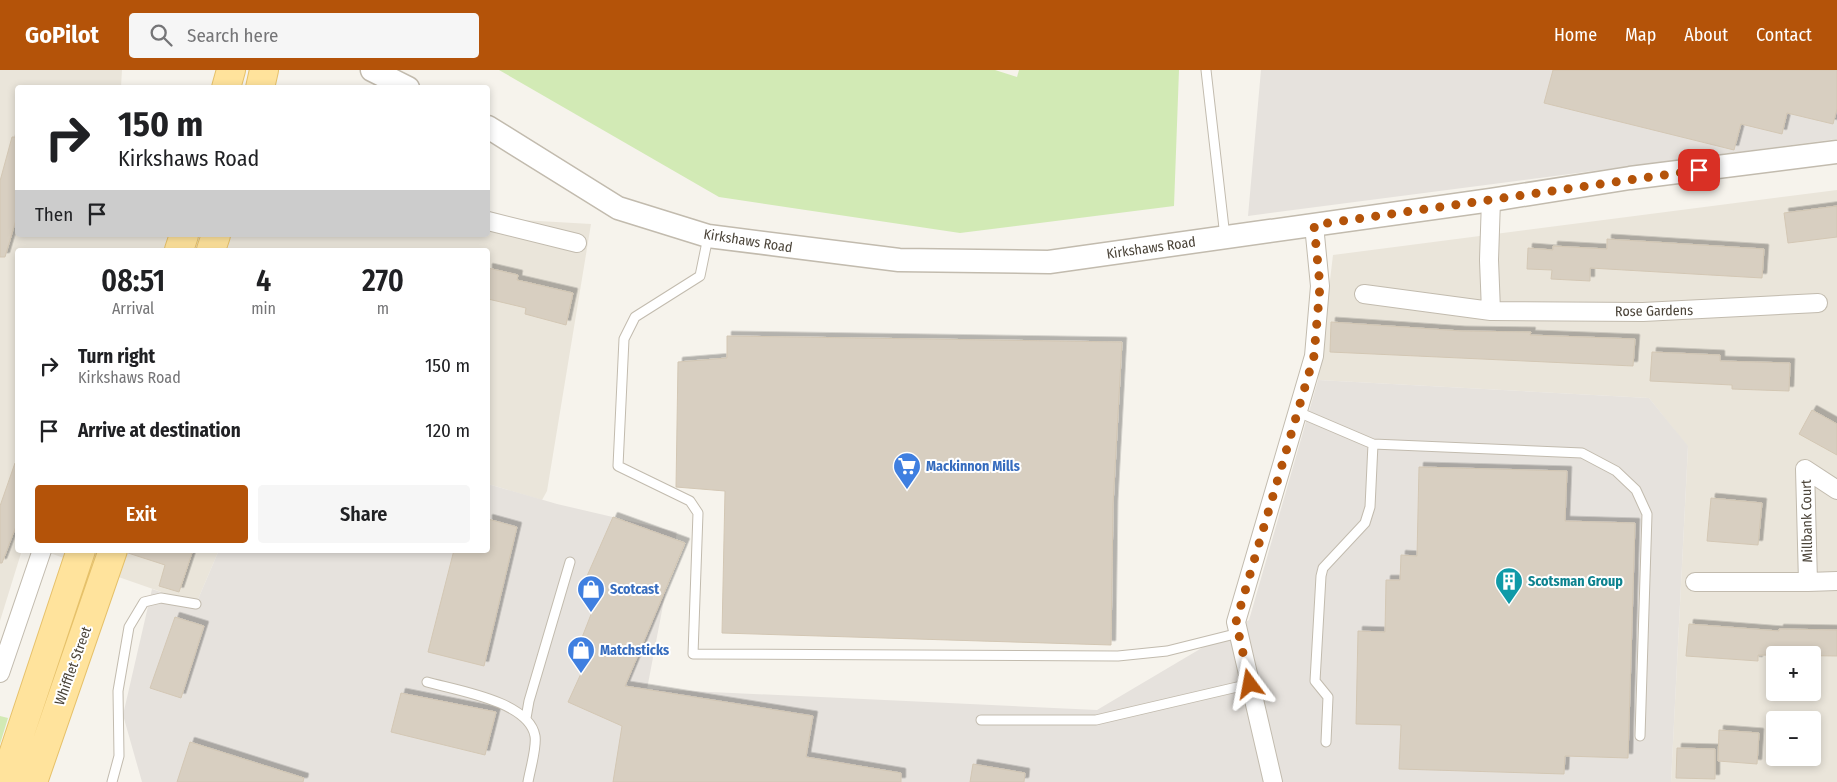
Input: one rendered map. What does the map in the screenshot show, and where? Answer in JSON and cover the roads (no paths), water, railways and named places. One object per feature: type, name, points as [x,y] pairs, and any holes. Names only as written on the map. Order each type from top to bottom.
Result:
[{"type":"main road","points":[[227,85],[230,70]]},
{"type":"main road","points":[[261,85],[264,70]]},
{"type":"main road","name":"Whifflet Street","points":[[4,782],[80,553]]},
{"type":"main road","name":"Whifflet Street","points":[[37,771],[112,553]]},
{"type":"street","points":[[372,70],[402,85]]},
{"type":"street","name":"Kirkshaws Road","points":[[490,128],[618,208],[708,236],[899,260],[1049,262],[1491,200],[1630,178],[1837,152]]},
{"type":"street","points":[[1491,200],[1489,260],[1491,311]]},
{"type":"street","points":[[490,221],[577,243]]},
{"type":"street","points":[[1273,782],[1236,622],[1314,356],[1320,286],[1314,225]]},
{"type":"street","name":"Rose Gardens","points":[[1364,294],[1491,311],[1643,312],[1818,303]]},
{"type":"street","name":"Millbank Court","points":[[1808,582],[1806,468],[1837,490]]},
{"type":"street","points":[[0,673],[41,553]]},
{"type":"street","name":"Millbank Court","points":[[1695,582],[1837,581]]},
{"type":"lane","points":[[1206,70],[1226,237]]},
{"type":"lane","points":[[708,236],[700,276],[635,317],[624,339],[618,466],[690,501],[698,513],[693,654],[1118,656],[1167,651],[1239,634]]},
{"type":"lane","points":[[1298,412],[1374,444],[1582,453],[1616,471],[1636,490],[1648,514],[1640,736]]},
{"type":"lane","points":[[1326,742],[1328,697],[1315,681],[1321,576],[1323,568],[1365,524],[1370,507],[1374,444]]},
{"type":"lane","points":[[526,718],[529,701],[570,562]]},
{"type":"lane","points":[[112,782],[120,756],[118,692],[129,626],[144,602],[161,598],[196,604]]},
{"type":"lane","points":[[426,682],[484,698],[510,708],[526,718],[535,736],[528,782]]},
{"type":"lane","points":[[981,720],[1096,720],[1250,684]]},
{"type":"place","name":"Mackinnon Mills","points":[[907,490]]},
{"type":"place","name":"Scotsman Group","points":[[1509,605]]},
{"type":"place","name":"Scotcast","points":[[591,613]]},
{"type":"place","name":"Matchsticks","points":[[581,674]]}]
